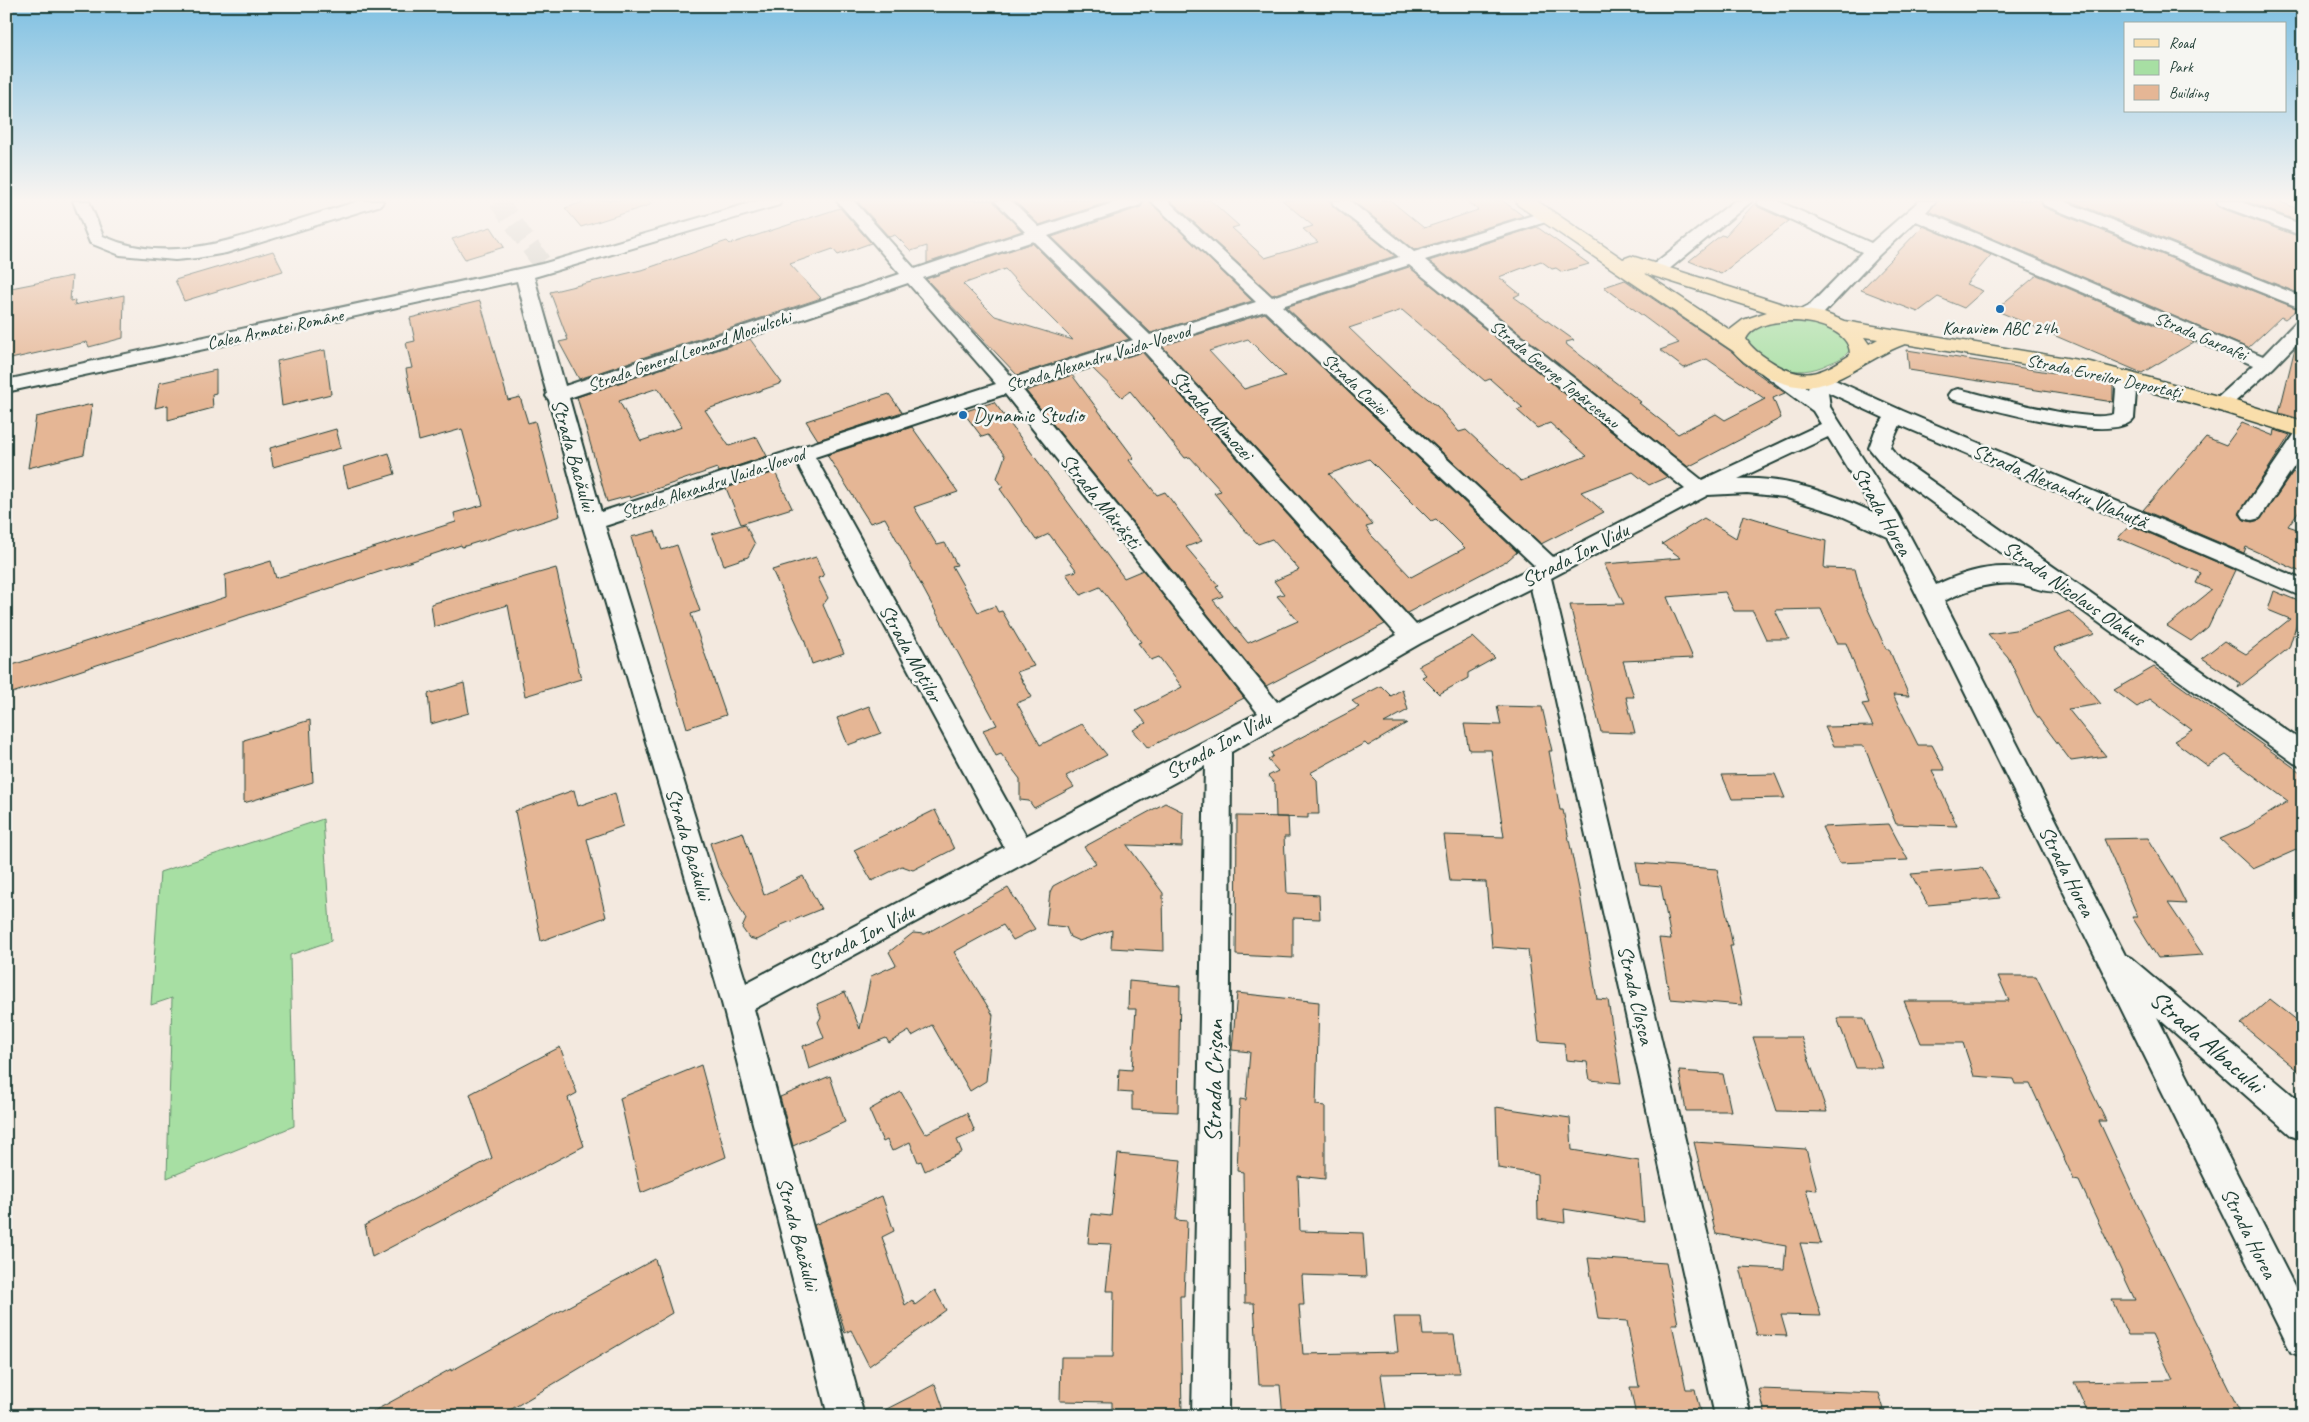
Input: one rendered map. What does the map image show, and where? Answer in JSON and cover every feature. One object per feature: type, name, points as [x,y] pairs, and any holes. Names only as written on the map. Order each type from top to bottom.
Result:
[{"type":"main road","points":[[1622,267],[1741,347],[1770,370],[1799,380],[1819,380]]},
{"type":"main road","points":[[1649,267],[1837,326],[1859,342],[1861,347],[1860,357]]},
{"type":"main road","points":[[1741,347],[1736,339],[1742,329],[1777,316],[1799,315]]},
{"type":"main road","name":"Strada Evreilor Deportaţi","points":[[1837,326],[2090,369],[2221,404],[2303,430]]},
{"type":"main road","name":"Strada Evreilor Deportaţi","points":[[1819,380],[1837,373],[1882,344],[1902,338]]},
{"type":"street","name":"Calea Armatei Române","points":[[6,386],[524,274],[546,267]]},
{"type":"street","name":"Strada Mărăști","points":[[903,267],[1009,386],[1274,714]]},
{"type":"street","name":"Strada General Leonard Mociulschi","points":[[556,396],[933,267]]},
{"type":"street","name":"Strada Mimozei","points":[[1070,267],[1147,343],[1413,637]]},
{"type":"street","name":"Strada Coziei","points":[[1230,267],[1545,571]]},
{"type":"street","name":"Strada Alexandru Vaida-Voevod","points":[[593,522],[1379,267]]},
{"type":"street","name":"Strada George Topârceanu","points":[[1423,267],[1700,490]]},
{"type":"street","points":[[1656,270],[1659,267]]},
{"type":"street","points":[[1799,315],[1817,309],[1857,267]]},
{"type":"street","name":"Strada Garoafei","points":[[2039,267],[2266,364]]},
{"type":"street","points":[[2214,267],[2303,304]]},
{"type":"street","name":"Strada Bacăului","points":[[524,274],[556,396],[737,1004],[846,1416]]},
{"type":"street","points":[[2221,404],[2266,364],[2303,326]]},
{"type":"street","name":"Strada Horea","points":[[1770,370],[1820,407]]},
{"type":"street","points":[[1958,395],[2081,422],[2110,423],[2124,418],[2127,378]]},
{"type":"street","name":"Strada Horea","points":[[1819,380],[1817,396],[1820,407],[1887,514],[1931,598],[2303,1340]]},
{"type":"street","name":"Strada Alexandru Vlahuță","points":[[1819,380],[1896,416],[2303,589]]},
{"type":"street","name":"Strada Nicolaus Olahus","points":[[1896,416],[1880,441],[1879,448],[1884,456],[2303,756]]},
{"type":"street","name":"Strada Ion Vidu","points":[[737,1004],[1218,747],[1413,637],[1733,473],[1832,427]]},
{"type":"street","points":[[2252,513],[2303,437]]},
{"type":"street","name":"Strada Moților","points":[[802,453],[1021,852]]},
{"type":"street","name":"Strada Ion Vidu","points":[[1700,490],[1749,486],[1793,492],[1840,506],[1895,531]]},
{"type":"street","name":"Strada Cloșca","points":[[1545,571],[1733,1416]]},
{"type":"street","points":[[1931,598],[1959,583],[1992,575],[2026,577],[2069,589]]},
{"type":"street","name":"Strada Crișan","points":[[1210,1416],[1218,747]]},
{"type":"street","name":"Strada Albacului","points":[[2111,959],[2303,1125]]},
{"type":"green space","points":[[1791,317],[1817,322],[1833,330],[1846,341],[1850,349],[1846,355],[1816,369],[1793,370],[1782,368],[1761,357],[1745,338],[1756,327]]},
{"type":"green space","points":[[323,819],[331,941],[290,955],[294,1126],[167,1178],[172,998],[151,1005],[160,872]]},
{"type":"building","points":[[218,267],[281,267],[283,271],[184,301],[175,280]]},
{"type":"building","points":[[650,267],[793,267],[821,298],[579,379],[559,342],[568,340],[550,292]]},
{"type":"building","points":[[960,267],[1057,267],[1129,339],[1017,375],[926,279]],"holes":[[[1005,269],[1073,340],[995,316],[963,284]]]},
{"type":"building","points":[[1083,267],[1218,267],[1252,301],[1151,333]]},
{"type":"building","points":[[1242,267],[1359,267],[1272,295]]},
{"type":"building","points":[[1409,267],[1667,477],[1649,485],[1633,472],[1581,492],[1604,512],[1541,544],[1286,307]],"holes":[[[1402,310],[1485,381],[1490,379],[1523,408],[1517,410],[1537,428],[1550,423],[1587,456],[1521,481],[1466,430],[1459,432],[1437,406],[1399,376],[1349,328]]]},
{"type":"building","points":[[1437,267],[1524,267],[1499,277],[1520,294],[1514,297],[1574,340],[1566,342],[1567,345],[1641,402],[1639,403],[1678,434],[1716,414],[1725,420],[1765,399],[1707,359],[1684,368],[1660,350],[1679,343],[1604,287],[1625,280],[1732,352],[1743,363],[1785,393],[1773,398],[1781,418],[1688,467]]},
{"type":"building","points":[[1550,267],[1578,267],[1562,272],[1556,268]]},
{"type":"building","points":[[1705,267],[1730,267],[1721,274]]},
{"type":"building","points":[[1883,267],[1980,267],[1966,284],[1983,291],[1964,308],[1938,297],[1918,312],[1861,290]]},
{"type":"building","points":[[2060,267],[2194,267],[2298,309],[2285,319],[2281,317],[2248,348]]},
{"type":"building","points":[[2235,267],[2303,267],[2303,295]]},
{"type":"building","points":[[2037,275],[2194,342],[2142,373],[1995,310]]},
{"type":"building","points":[[72,276],[70,301],[75,300],[74,305],[124,295],[123,338],[89,347],[87,342],[6,360],[6,289]]},
{"type":"building","points":[[480,301],[508,400],[520,397],[528,423],[535,421],[560,516],[462,547],[461,545],[6,695],[6,667],[226,597],[225,575],[271,561],[276,578],[456,522],[454,513],[483,505],[462,429],[419,441],[406,369],[412,368],[406,343],[415,341],[410,318]]},
{"type":"building","points":[[1265,313],[1517,552],[1508,560],[1407,613],[1162,346]],"holes":[[[1248,339],[1285,376],[1244,389],[1209,351]],[[1369,459],[1431,521],[1436,519],[1465,548],[1411,577],[1371,535],[1366,527],[1373,525],[1329,474]]]},
{"type":"building","points":[[750,339],[782,383],[705,410],[729,446],[757,437],[767,456],[719,472],[717,468],[630,498],[629,496],[607,502],[577,397]],"holes":[[[658,388],[682,427],[641,441],[619,401]]]},
{"type":"building","points":[[2295,348],[2303,349],[2303,416],[2300,419],[2279,413]]},
{"type":"building","points":[[325,350],[331,394],[282,406],[277,361]]},
{"type":"building","points":[[1907,350],[2100,380],[2113,384],[2113,402],[1909,370]]},
{"type":"building","points":[[1142,352],[1385,624],[1266,686],[1026,391],[1072,375],[1134,458],[1129,460],[1157,495],[1165,492],[1202,541],[1186,547],[1219,586],[1216,587],[1223,596],[1213,600],[1248,643],[1298,621],[1277,596],[1284,594],[1274,581],[1299,570],[1272,539],[1258,544],[1241,526],[1214,493],[1221,491],[1190,457],[1185,458],[1130,391],[1122,397],[1092,368]]},
{"type":"building","points":[[216,370],[216,393],[212,394],[213,408],[168,420],[168,405],[155,408],[159,383]]},
{"type":"building","points":[[889,394],[902,412],[818,440],[806,421]]},
{"type":"building","points":[[994,402],[1124,578],[1143,570],[1244,698],[1148,748],[1133,730],[1146,723],[1136,711],[1182,687],[1159,657],[1151,660],[1138,643],[1141,642],[1100,587],[1081,595],[1066,574],[1077,571],[1049,534],[1036,540],[1000,489],[1003,487],[997,478],[1005,456],[988,435],[982,437],[963,412]]},
{"type":"building","points":[[92,404],[84,454],[28,468],[36,417]]},
{"type":"building","points":[[2242,423],[2274,436],[2275,430],[2290,435],[2239,514],[2244,520],[2252,522],[2260,520],[2293,472],[2303,477],[2303,505],[2288,526],[2303,531],[2303,573],[2246,547],[2244,553],[2143,510],[2206,437],[2226,445]]},
{"type":"building","points":[[912,427],[958,492],[914,507],[937,545],[945,543],[957,565],[952,566],[978,612],[995,606],[998,612],[1002,611],[1034,666],[1017,672],[1032,697],[1017,703],[1040,745],[1082,724],[1107,755],[1066,776],[1074,787],[1034,808],[1029,801],[1020,800],[1020,779],[1001,754],[996,756],[983,730],[997,725],[885,518],[870,523],[827,455]]},
{"type":"building","points":[[336,429],[341,448],[273,467],[270,448]]},
{"type":"building","points":[[389,453],[395,474],[348,488],[343,467]]},
{"type":"building","points":[[775,472],[792,508],[741,524],[726,488]]},
{"type":"building","points":[[1743,515],[1789,529],[1788,531],[1826,541],[1824,568],[1855,569],[1862,596],[1886,649],[1889,649],[1909,696],[1893,695],[1918,745],[1932,745],[1945,770],[1932,770],[1957,826],[1896,824],[1864,746],[1834,746],[1825,727],[1873,726],[1862,704],[1869,703],[1846,643],[1836,643],[1821,609],[1775,610],[1789,639],[1766,639],[1753,611],[1734,611],[1725,592],[1667,597],[1693,658],[1623,661],[1634,697],[1626,697],[1635,733],[1601,732],[1570,605],[1624,604],[1604,564],[1681,558],[1662,544],[1704,518],[1736,538]]},
{"type":"building","points":[[745,524],[755,544],[748,557],[724,565],[712,534]]},
{"type":"building","points":[[2130,525],[2235,570],[2208,627],[2191,641],[2167,626],[2212,590],[2196,583],[2201,573],[2118,538]]},
{"type":"building","points":[[655,531],[662,550],[677,545],[700,611],[691,614],[726,715],[687,728],[631,537]]},
{"type":"building","points":[[816,557],[824,576],[818,578],[828,598],[823,605],[844,653],[812,664],[804,639],[772,570]]},
{"type":"building","points":[[556,568],[581,679],[525,696],[508,605],[434,627],[431,604]]},
{"type":"building","points":[[2274,591],[2303,603],[2289,648],[2238,688],[2240,683],[2202,658],[2224,641],[2246,654],[2290,619],[2268,610]]},
{"type":"building","points":[[2069,611],[2095,634],[2054,648],[2101,704],[2068,709],[2106,756],[2071,761],[2034,712],[2008,657],[1988,634],[2015,630]]},
{"type":"building","points":[[1473,637],[1495,658],[1468,673],[1468,678],[1439,694],[1422,677],[1426,675],[1418,666]]},
{"type":"building","points":[[2154,667],[2303,774],[2303,847],[2253,869],[2220,839],[2248,827],[2288,801],[2226,755],[2208,766],[2174,741],[2192,730],[2150,699],[2137,707],[2114,690]]},
{"type":"building","points":[[464,683],[469,713],[431,724],[428,694]]},
{"type":"building","points":[[1381,686],[1391,696],[1402,689],[1408,710],[1384,723],[1407,723],[1368,746],[1365,743],[1310,773],[1317,780],[1319,814],[1308,814],[1308,818],[1276,817],[1275,784],[1268,776],[1278,771],[1268,760],[1273,756],[1271,753],[1359,707],[1352,701]]},
{"type":"building","points":[[869,706],[881,733],[848,745],[837,718]]},
{"type":"building","points":[[1497,706],[1542,707],[1552,751],[1549,751],[1560,810],[1563,810],[1580,894],[1597,999],[1608,1000],[1621,1083],[1590,1080],[1587,1062],[1566,1060],[1564,1043],[1539,1041],[1528,950],[1492,947],[1486,882],[1450,881],[1444,835],[1504,837],[1491,750],[1469,750],[1464,724],[1501,725]]},
{"type":"building","points":[[310,720],[313,782],[244,803],[244,740]]},
{"type":"building","points":[[1775,774],[1785,798],[1732,799],[1722,775]]},
{"type":"building","points":[[574,790],[578,806],[615,793],[623,826],[587,839],[606,917],[541,941],[515,811]]},
{"type":"building","points":[[1165,803],[1183,812],[1182,847],[1127,845],[1163,893],[1164,951],[1111,948],[1112,930],[1079,941],[1070,937],[1066,927],[1046,925],[1050,892],[1053,886],[1096,863],[1084,847]]},
{"type":"building","points":[[935,810],[954,849],[913,870],[902,866],[872,881],[854,850]]},
{"type":"building","points":[[1237,816],[1288,817],[1289,837],[1284,837],[1287,893],[1319,895],[1320,919],[1293,918],[1293,958],[1236,955]]},
{"type":"building","points":[[1889,824],[1908,860],[1839,863],[1822,827]]},
{"type":"building","points":[[743,832],[764,895],[803,876],[821,909],[779,926],[780,928],[757,940],[749,938],[742,928],[746,919],[718,868],[710,843]]},
{"type":"building","points":[[2148,838],[2174,880],[2186,904],[2168,903],[2203,955],[2158,958],[2132,917],[2138,917],[2104,839]]},
{"type":"building","points":[[1636,863],[1717,869],[1733,946],[1730,946],[1742,1005],[1670,999],[1659,938],[1671,939],[1661,886],[1640,884]]},
{"type":"building","points":[[1982,868],[2000,898],[1928,905],[1911,874]]},
{"type":"building","points":[[1008,888],[1035,929],[1013,940],[1003,925],[954,952],[993,1015],[986,1081],[970,1091],[932,1025],[912,1036],[909,1031],[889,1043],[886,1038],[809,1069],[803,1046],[824,1038],[818,1022],[821,1017],[817,1004],[845,992],[860,1029],[871,976],[896,965],[889,952],[913,933],[925,934]]},
{"type":"building","points":[[1998,976],[2036,976],[2106,1121],[2099,1121],[2141,1212],[2242,1416],[2089,1416],[2074,1382],[2173,1380],[2152,1335],[2128,1335],[2112,1300],[2135,1300],[2079,1181],[2074,1180],[2030,1084],[2015,1084],[2013,1079],[1974,1076],[1963,1043],[1921,1043],[1904,1001],[2009,1001]]},
{"type":"building","points":[[1129,981],[1180,986],[1178,1112],[1132,1110],[1132,1093],[1118,1092],[1119,1069],[1132,1070],[1136,1009],[1128,1009]]},
{"type":"building","points":[[1237,993],[1319,1002],[1316,1105],[1325,1106],[1325,1179],[1298,1176],[1300,1231],[1363,1233],[1366,1277],[1302,1275],[1304,1305],[1299,1305],[1303,1354],[1398,1352],[1394,1317],[1421,1317],[1423,1335],[1454,1335],[1460,1373],[1381,1374],[1387,1416],[1283,1416],[1280,1385],[1259,1385],[1254,1303],[1245,1303],[1243,1172],[1237,1171],[1240,1099],[1246,1100],[1250,1052],[1232,1050]]},
{"type":"building","points":[[2270,999],[2303,1025],[2303,1075],[2241,1024]]},
{"type":"building","points":[[1837,1018],[1864,1018],[1883,1068],[1856,1068]]},
{"type":"building","points":[[1753,1037],[1801,1037],[1827,1112],[1777,1111]]},
{"type":"building","points":[[560,1047],[577,1093],[568,1098],[584,1146],[372,1257],[365,1225],[492,1158],[470,1094]]},
{"type":"building","points":[[701,1065],[726,1157],[641,1193],[620,1098]]},
{"type":"building","points":[[1679,1071],[1723,1074],[1731,1111],[1686,1111]]},
{"type":"building","points":[[830,1076],[845,1122],[793,1146],[780,1097]]},
{"type":"building","points":[[901,1092],[925,1134],[967,1113],[975,1132],[957,1140],[962,1152],[925,1171],[921,1161],[918,1162],[910,1142],[892,1151],[887,1140],[883,1142],[869,1110]]},
{"type":"building","points":[[1496,1107],[1570,1118],[1572,1150],[1639,1161],[1644,1222],[1564,1209],[1565,1223],[1538,1219],[1537,1174],[1498,1168]]},
{"type":"building","points":[[1694,1142],[1806,1149],[1817,1190],[1806,1189],[1821,1244],[1800,1243],[1821,1316],[1781,1315],[1787,1336],[1757,1335],[1740,1267],[1784,1269],[1786,1246],[1716,1234]]},
{"type":"building","points":[[1118,1154],[1181,1160],[1176,1220],[1187,1221],[1184,1296],[1180,1296],[1182,1416],[1112,1416],[1112,1402],[1060,1401],[1061,1357],[1113,1357],[1114,1291],[1106,1291],[1111,1244],[1088,1243],[1091,1214],[1111,1216]]},
{"type":"building","points":[[882,1196],[894,1231],[882,1237],[905,1305],[912,1300],[915,1305],[935,1290],[946,1310],[869,1366],[851,1330],[845,1333],[814,1225]]},
{"type":"building","points":[[1588,1258],[1666,1263],[1678,1324],[1672,1324],[1686,1389],[1695,1389],[1701,1416],[1636,1416],[1630,1387],[1639,1387],[1627,1321],[1598,1319]]},
{"type":"building","points":[[655,1259],[672,1313],[500,1416],[365,1416],[451,1369],[451,1371]]},
{"type":"building","points":[[935,1384],[946,1416],[873,1416],[922,1391]]},
{"type":"building","points":[[1759,1389],[1879,1393],[1886,1416],[1766,1416]]},
{"type":"place","name":"Karaviem ABC 24h","points":[[2000,309]]},
{"type":"place","name":"Dynamic Studio","points":[[963,415]]}]
